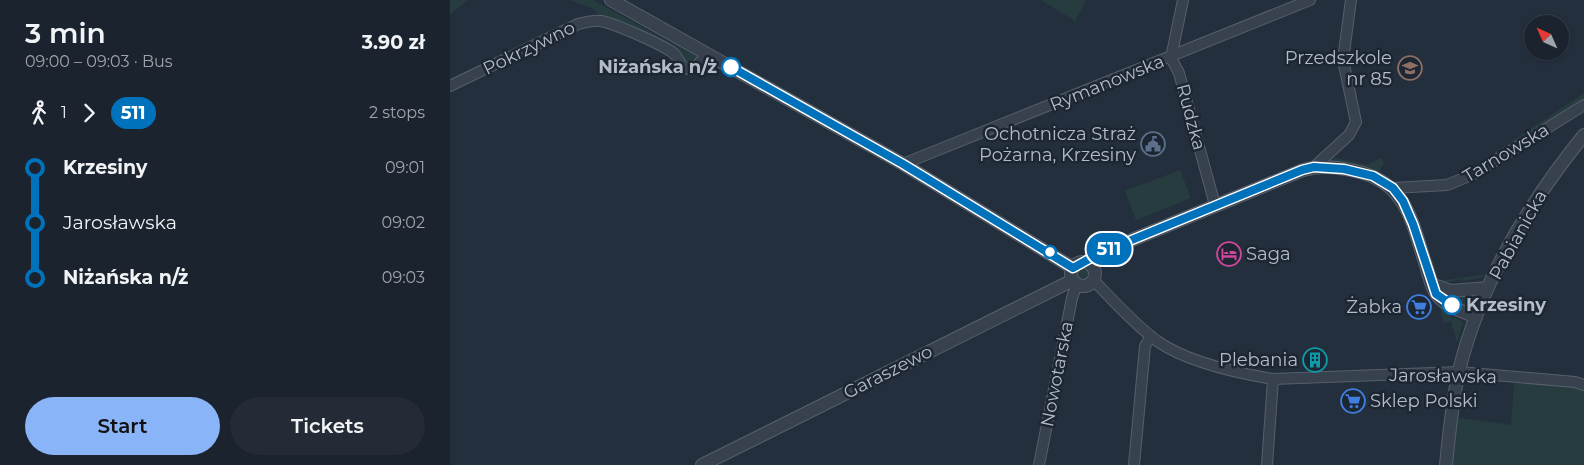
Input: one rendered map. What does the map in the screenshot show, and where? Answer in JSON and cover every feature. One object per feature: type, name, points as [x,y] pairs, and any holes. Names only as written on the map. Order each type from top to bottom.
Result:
[{"type":"street","points":[[611,0],[903,164],[1087,285],[1093,280],[1095,272],[1086,262]]},
{"type":"street","points":[[1171,58],[1183,0]]},
{"type":"street","name":"Rymanowska","points":[[903,164],[1171,58],[1310,0]]},
{"type":"street","points":[[1314,167],[1348,135],[1356,122],[1343,60],[1351,0]]},
{"type":"street","name":"Pokrzywno","points":[[450,86],[578,24],[592,21],[607,23],[673,52],[681,66],[689,70],[694,69],[707,54]]},
{"type":"street","name":"Rudzka","points":[[1171,58],[1179,73],[1214,205]]},
{"type":"street","name":"Tarnowska","points":[[1393,188],[1456,183],[1474,174],[1584,105]]},
{"type":"street","name":"Pabianicka","points":[[1459,372],[1476,317],[1504,254],[1532,206],[1584,135]]},
{"type":"street","points":[[1074,277],[1079,263],[1086,262],[1100,253],[1214,205],[1314,167],[1330,166],[1373,176],[1393,188],[1403,201],[1410,216],[1433,285],[1440,298],[1476,317]]},
{"type":"street","name":"Garaszewo","points":[[706,464],[1074,277]]},
{"type":"street","name":"Nowotarska","points":[[1039,465],[1072,298],[1074,277]]},
{"type":"street","name":"Jarosławska","points":[[1093,280],[1151,336],[1168,348],[1250,375],[1273,379],[1459,372],[1575,382],[1584,385]]},
{"type":"street","points":[[1433,285],[1451,291],[1488,288]]},
{"type":"street","points":[[1134,465],[1145,346],[1151,336]]},
{"type":"street","points":[[1446,465],[1459,372]]},
{"type":"street","points":[[1267,465],[1273,379]]},
{"type":"green space","points":[[450,0],[468,0],[450,14]]},
{"type":"green space","points":[[569,0],[593,0],[697,57],[697,60],[691,65],[603,18],[592,8]]},
{"type":"green space","points":[[1041,0],[1086,0],[1075,21]]},
{"type":"green space","points":[[1584,93],[1584,101],[1467,174],[1451,180],[1439,181],[1466,172]]},
{"type":"green space","points":[[1332,157],[1367,165],[1381,158],[1384,163],[1378,173],[1334,161]]},
{"type":"green space","points":[[1180,170],[1191,198],[1136,220],[1125,191]]},
{"type":"green space","points":[[1432,258],[1439,281],[1429,259]]},
{"type":"green space","points":[[1083,268],[1089,274],[1083,280],[1077,274]]},
{"type":"green space","points":[[1486,274],[1481,278],[1462,281],[1462,279],[1450,282],[1440,281]]},
{"type":"green space","points":[[1471,294],[1474,296],[1469,309],[1461,304],[1459,300],[1461,295]]},
{"type":"green space","points":[[1440,309],[1449,313],[1448,315],[1453,319],[1455,317],[1463,322],[1458,340],[1456,340],[1451,321],[1444,323]]},
{"type":"green space","points":[[1514,381],[1584,388],[1584,465],[1449,465],[1453,417],[1511,425]]},
{"type":"bus line","name":"511","points":[[731,67],[903,164],[1050,252],[1073,268],[1075,265],[1086,262],[1100,253],[1302,170],[1330,166],[1373,176],[1393,188],[1403,201],[1413,224],[1436,294],[1452,305]]},
{"type":"place","name":"Niżańska n/ż","points":[[731,67]]},
{"type":"place","name":"Przedszkole nr 85","points":[[1410,68]]},
{"type":"place","name":"Ochotnicza Straż Pożarna, Krzesiny","points":[[1153,144]]},
{"type":"place","name":"Saga","points":[[1229,254]]},
{"type":"place","name":"Krzesiny","points":[[1452,305]]},
{"type":"place","name":"Żabka","points":[[1419,307]]},
{"type":"place","name":"Plebania","points":[[1315,360]]},
{"type":"place","name":"Sklep Polski","points":[[1353,401]]}]
